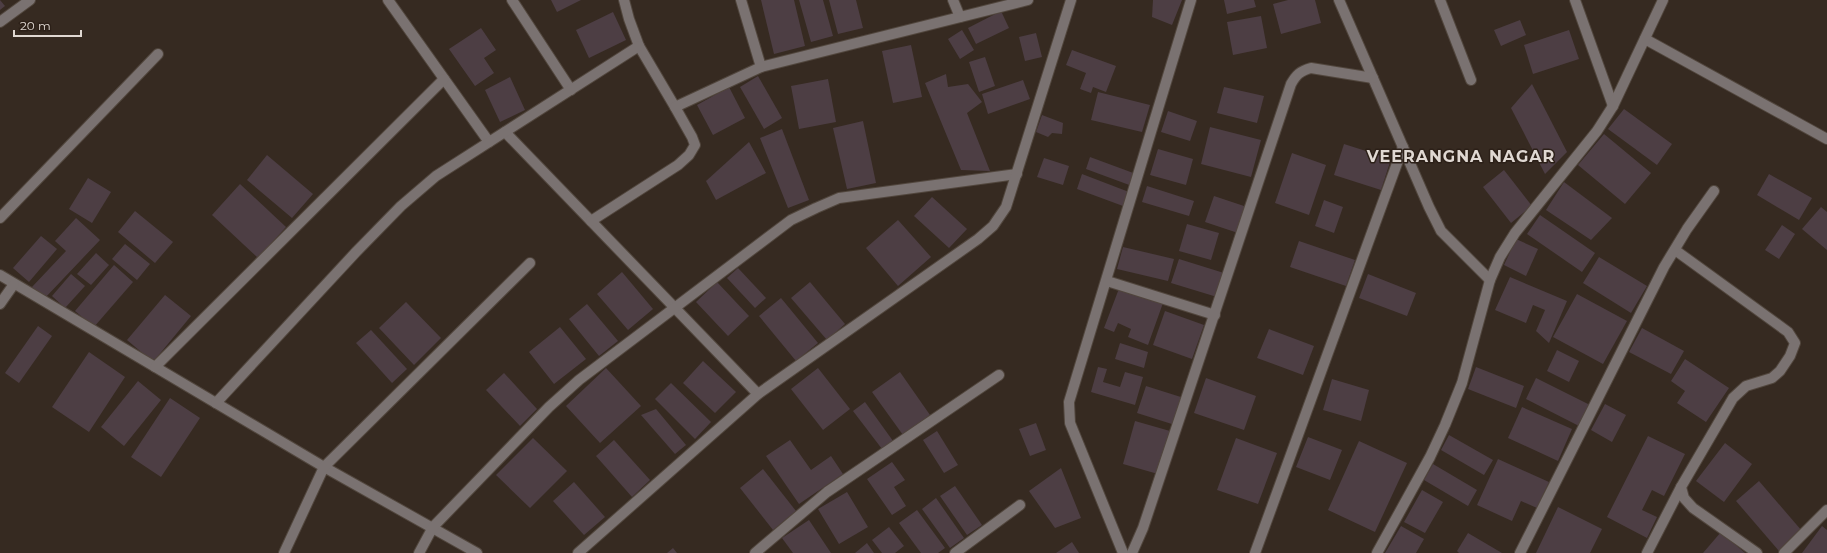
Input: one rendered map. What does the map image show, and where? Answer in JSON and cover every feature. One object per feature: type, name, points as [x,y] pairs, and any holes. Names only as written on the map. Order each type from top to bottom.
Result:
[{"type":"street","points":[[0,22],[30,0]]},
{"type":"street","points":[[512,0],[571,90]]},
{"type":"street","points":[[591,221],[678,165],[689,155],[695,145],[675,107],[639,46],[624,0]]},
{"type":"street","points":[[741,0],[761,67]]},
{"type":"street","points":[[953,0],[960,17]]},
{"type":"street","points":[[675,107],[761,67],[1028,0]]},
{"type":"street","points":[[578,553],[758,394],[978,239],[993,226],[1006,207],[1071,0]]},
{"type":"street","points":[[1122,553],[1070,423],[1069,402],[1107,281],[1191,0]]},
{"type":"street","points":[[1339,0],[1429,207],[1441,231],[1490,280]]},
{"type":"street","points":[[1440,0],[1471,80]]},
{"type":"street","points":[[1575,0],[1613,106]]},
{"type":"street","points":[[1377,553],[1430,458],[1445,425],[1462,383],[1490,280],[1500,257],[1515,233],[1597,131],[1613,106],[1663,0]]},
{"type":"street","points":[[390,1],[489,142]]},
{"type":"street","points":[[1644,39],[1827,139]]},
{"type":"street","points":[[216,403],[356,252],[401,206],[436,176],[639,46]]},
{"type":"street","points":[[0,218],[158,54]]},
{"type":"street","points":[[1132,553],[1143,528],[1291,84],[1296,75],[1302,70],[1311,68],[1373,78]]},
{"type":"street","points":[[155,366],[444,79]]},
{"type":"street","points":[[505,132],[758,394]]},
{"type":"street","points":[[1255,553],[1403,147]]},
{"type":"street","points":[[419,553],[433,528],[544,413],[574,385],[791,220],[839,198],[1017,174]]},
{"type":"street","points":[[1520,553],[1638,318],[1674,250],[1714,191]]},
{"type":"street","points":[[1646,553],[1681,487],[1733,398],[1746,386],[1772,378],[1780,371],[1790,356],[1795,343],[1788,332],[1674,250]]},
{"type":"street","points":[[284,553],[324,467],[530,263]]},
{"type":"street","points":[[0,276],[324,467],[477,553]]},
{"type":"street","points":[[1107,281],[1215,315]]},
{"type":"street","points":[[0,304],[14,284]]},
{"type":"street","points":[[755,553],[780,530],[827,492],[999,375]]},
{"type":"street","points":[[1681,487],[1684,498],[1693,508],[1757,553]]},
{"type":"street","points":[[955,553],[1020,505]]},
{"type":"street","points":[[1784,553],[1827,510]]},
{"type":"building","points":[[0,0],[5,6],[0,10]]},
{"type":"building","points":[[551,0],[581,0],[557,12]]},
{"type":"building","points":[[761,0],[794,0],[805,46],[774,54]]},
{"type":"building","points":[[799,0],[823,0],[833,36],[811,42]]},
{"type":"building","points":[[829,0],[856,0],[863,28],[838,34]]},
{"type":"building","points":[[1153,0],[1182,0],[1172,25],[1152,17]]},
{"type":"building","points":[[1224,0],[1254,0],[1256,7],[1227,14]]},
{"type":"building","points":[[1288,0],[1315,0],[1321,23],[1281,34],[1273,4]]},
{"type":"building","points":[[1001,11],[1009,28],[976,44],[968,28]]},
{"type":"building","points":[[613,12],[626,40],[589,58],[576,30]]},
{"type":"building","points":[[1261,16],[1267,48],[1233,55],[1227,22]]},
{"type":"building","points":[[1520,20],[1526,35],[1501,46],[1494,30]]},
{"type":"building","points":[[481,28],[496,50],[484,58],[494,73],[475,86],[449,49]]},
{"type":"building","points":[[962,30],[974,50],[960,59],[948,39]]},
{"type":"building","points":[[1569,30],[1579,59],[1533,74],[1524,45]]},
{"type":"building","points":[[1036,33],[1042,57],[1025,61],[1019,37]]},
{"type":"building","points":[[911,45],[922,97],[893,103],[882,51]]},
{"type":"building","points":[[1072,50],[1116,66],[1106,92],[1093,87],[1091,93],[1080,89],[1086,73],[1066,65]]},
{"type":"building","points":[[985,57],[995,86],[979,92],[969,62]]},
{"type":"building","points":[[946,74],[948,87],[968,84],[982,102],[967,113],[990,171],[961,170],[925,83]]},
{"type":"building","points":[[758,76],[782,118],[764,129],[740,87]]},
{"type":"building","points":[[510,77],[525,110],[500,122],[485,90]]},
{"type":"building","points":[[828,79],[836,122],[799,129],[791,86]]},
{"type":"building","points":[[1023,80],[1030,99],[988,114],[982,94]]},
{"type":"building","points":[[1532,84],[1567,152],[1545,174],[1511,108]]},
{"type":"building","points":[[729,87],[745,118],[713,135],[697,105]]},
{"type":"building","points":[[1224,87],[1264,96],[1257,123],[1217,113]]},
{"type":"building","points":[[1098,92],[1150,105],[1142,132],[1091,120]]},
{"type":"building","points":[[1624,109],[1672,144],[1657,165],[1608,129]]},
{"type":"building","points":[[1168,111],[1197,121],[1190,141],[1161,132]]},
{"type":"building","points":[[1042,115],[1063,123],[1062,134],[1052,133],[1048,137],[1036,132]]},
{"type":"building","points":[[863,121],[876,183],[847,189],[833,128]]},
{"type":"building","points":[[1210,127],[1261,140],[1251,177],[1201,164]]},
{"type":"building","points":[[782,129],[809,200],[788,208],[760,138]]},
{"type":"building","points":[[1604,134],[1651,173],[1625,204],[1578,165]]},
{"type":"building","points":[[749,142],[766,173],[716,200],[706,181]]},
{"type":"building","points":[[1344,144],[1391,159],[1381,190],[1334,175]]},
{"type":"building","points":[[1158,149],[1193,159],[1186,185],[1150,175]]},
{"type":"building","points":[[1292,153],[1326,165],[1309,215],[1275,203]]},
{"type":"building","points":[[267,155],[313,194],[292,218],[247,180]]},
{"type":"building","points":[[1090,157],[1136,174],[1132,186],[1086,169]]},
{"type":"building","points":[[1044,158],[1069,166],[1063,185],[1037,177]]},
{"type":"building","points":[[1504,170],[1532,206],[1511,223],[1483,187]]},
{"type":"building","points":[[1082,174],[1129,192],[1123,206],[1077,189]]},
{"type":"building","points":[[1769,174],[1812,198],[1799,220],[1757,195]]},
{"type":"building","points":[[88,178],[111,192],[92,223],[69,209]]},
{"type":"building","points":[[1564,182],[1612,218],[1591,240],[1546,210]]},
{"type":"building","points":[[240,184],[286,227],[258,258],[212,215]]},
{"type":"building","points":[[1147,186],[1194,201],[1189,216],[1142,202]]},
{"type":"building","points":[[1214,196],[1247,207],[1238,233],[1205,222]]},
{"type":"building","points":[[932,197],[967,229],[949,248],[914,216]]},
{"type":"building","points":[[1324,200],[1343,207],[1334,233],[1315,226]]},
{"type":"building","points":[[1821,207],[1827,212],[1827,250],[1802,229]]},
{"type":"building","points":[[135,211],[173,242],[155,263],[118,232]]},
{"type":"building","points":[[1540,215],[1595,253],[1582,272],[1527,234]]},
{"type":"building","points":[[76,218],[100,240],[44,299],[32,287],[66,251],[55,241]]},
{"type":"building","points":[[898,220],[931,257],[898,286],[866,248]]},
{"type":"building","points":[[1187,224],[1219,233],[1211,260],[1179,251]]},
{"type":"building","points":[[1782,225],[1795,234],[1779,259],[1765,250]]},
{"type":"building","points":[[41,236],[57,249],[29,282],[13,268]]},
{"type":"building","points":[[1516,239],[1538,249],[1526,276],[1504,265]]},
{"type":"building","points":[[1299,241],[1355,260],[1346,286],[1290,267]]},
{"type":"building","points":[[125,244],[150,264],[137,280],[112,259]]},
{"type":"building","points":[[1123,247],[1174,259],[1168,281],[1117,269]]},
{"type":"building","points":[[96,253],[109,265],[91,285],[77,274]]},
{"type":"building","points":[[1599,257],[1647,286],[1631,313],[1583,283]]},
{"type":"building","points":[[1179,259],[1224,273],[1217,297],[1171,283]]},
{"type":"building","points":[[114,265],[133,282],[94,327],[75,311]]},
{"type":"building","points":[[738,268],[766,298],[755,308],[727,278]]},
{"type":"building","points":[[622,272],[653,309],[628,330],[597,294]]},
{"type":"building","points":[[71,274],[85,286],[65,308],[52,296]]},
{"type":"building","points":[[1368,274],[1416,293],[1407,316],[1359,298]]},
{"type":"building","points":[[1510,277],[1567,301],[1549,343],[1536,331],[1545,310],[1533,305],[1526,323],[1495,310]]},
{"type":"building","points":[[717,282],[749,316],[728,336],[696,302]]},
{"type":"building","points":[[810,282],[845,324],[827,340],[791,298]]},
{"type":"building","points":[[1120,286],[1163,303],[1148,345],[1128,337],[1131,329],[1118,323],[1114,332],[1104,328]]},
{"type":"building","points":[[1577,294],[1627,321],[1603,364],[1553,337]]},
{"type":"building","points":[[165,295],[191,316],[153,362],[127,340]]},
{"type":"building","points":[[781,298],[818,343],[796,361],[759,316]]},
{"type":"building","points":[[406,302],[441,338],[414,365],[379,328]]},
{"type":"building","points":[[587,304],[618,341],[599,356],[569,319]]},
{"type":"building","points":[[1165,311],[1204,325],[1192,359],[1153,345]]},
{"type":"building","points":[[38,326],[52,336],[19,383],[5,373]]},
{"type":"building","points":[[560,327],[586,359],[554,384],[529,352]]},
{"type":"building","points":[[1642,328],[1684,351],[1671,374],[1629,352]]},
{"type":"building","points":[[1269,329],[1314,346],[1303,375],[1257,358]]},
{"type":"building","points":[[371,330],[407,369],[392,383],[356,343]]},
{"type":"building","points":[[1120,343],[1148,352],[1144,368],[1115,359]]},
{"type":"building","points":[[1557,350],[1579,361],[1569,382],[1547,371]]},
{"type":"building","points":[[89,352],[125,377],[89,432],[52,407]]},
{"type":"building","points":[[1685,359],[1729,388],[1706,422],[1677,403],[1685,391],[1671,381]]},
{"type":"building","points":[[703,361],[736,392],[715,413],[683,383]]},
{"type":"building","points":[[1098,367],[1107,369],[1103,382],[1120,387],[1125,372],[1143,377],[1135,405],[1091,392]]},
{"type":"building","points":[[1476,367],[1524,386],[1516,408],[1468,389]]},
{"type":"building","points":[[606,368],[641,406],[600,443],[566,406]]},
{"type":"building","points":[[818,368],[850,409],[823,430],[791,389]]},
{"type":"building","points":[[900,372],[930,415],[903,435],[872,392]]},
{"type":"building","points":[[504,373],[537,409],[520,426],[486,390]]},
{"type":"building","points":[[1206,378],[1256,396],[1244,430],[1194,413]]},
{"type":"building","points":[[1536,378],[1590,405],[1579,426],[1526,399]]},
{"type":"building","points":[[1332,379],[1369,390],[1361,421],[1323,410]]},
{"type":"building","points":[[138,381],[161,400],[124,446],[101,427]]},
{"type":"building","points":[[671,383],[711,422],[695,439],[655,399]]},
{"type":"building","points":[[1146,386],[1184,398],[1175,425],[1137,413]]},
{"type":"building","points":[[170,398],[200,418],[161,477],[131,457]]},
{"type":"building","points":[[865,402],[893,441],[882,449],[853,411]]},
{"type":"building","points":[[1605,404],[1626,415],[1612,442],[1591,430]]},
{"type":"building","points":[[1522,407],[1572,429],[1558,461],[1508,438]]},
{"type":"building","points":[[656,409],[686,445],[675,454],[641,415]]},
{"type":"building","points":[[1135,421],[1170,431],[1158,474],[1123,464]]},
{"type":"building","points":[[1036,423],[1046,450],[1030,456],[1019,429]]},
{"type":"building","points":[[937,431],[958,465],[944,473],[923,440]]},
{"type":"building","points":[[1449,435],[1493,460],[1484,475],[1441,450]]},
{"type":"building","points":[[1648,436],[1685,454],[1664,496],[1652,490],[1642,510],[1657,517],[1647,538],[1607,517]]},
{"type":"building","points":[[1308,437],[1342,450],[1330,480],[1296,467]]},
{"type":"building","points":[[533,438],[567,471],[530,508],[496,475]]},
{"type":"building","points":[[1236,438],[1277,453],[1258,504],[1217,490]]},
{"type":"building","points":[[614,440],[650,480],[632,497],[596,456]]},
{"type":"building","points":[[790,440],[811,470],[831,456],[843,474],[799,504],[766,456]]},
{"type":"building","points":[[1359,441],[1407,463],[1375,532],[1328,510]]},
{"type":"building","points":[[1725,443],[1752,464],[1724,502],[1696,481]]},
{"type":"building","points":[[1498,459],[1549,482],[1537,508],[1521,501],[1512,521],[1477,505]]},
{"type":"building","points":[[892,462],[905,480],[894,487],[906,506],[892,515],[867,479]]},
{"type":"building","points":[[1433,464],[1477,490],[1468,506],[1424,480]]},
{"type":"building","points":[[1061,468],[1081,518],[1055,528],[1029,491]]},
{"type":"building","points":[[763,469],[796,511],[773,530],[740,488]]},
{"type":"building","points":[[1759,481],[1802,531],[1779,551],[1736,501]]},
{"type":"building","points":[[574,482],[605,517],[584,535],[553,501]]},
{"type":"building","points":[[955,486],[982,525],[967,535],[940,496]]},
{"type":"building","points":[[1422,490],[1443,502],[1425,533],[1404,522]]},
{"type":"building","points":[[847,492],[868,527],[839,544],[818,509]]},
{"type":"building","points":[[936,498],[964,538],[950,548],[922,509]]},
{"type":"building","points":[[1558,507],[1602,529],[1590,553],[1536,553]]},
{"type":"building","points":[[917,510],[945,548],[938,553],[921,553],[899,523]]},
{"type":"building","points":[[809,520],[831,553],[793,553],[782,538]]},
{"type":"building","points":[[1401,526],[1424,539],[1416,553],[1385,553]]},
{"type":"building","points":[[1822,526],[1827,530],[1827,553],[1802,553]]},
{"type":"building","points":[[889,527],[904,546],[895,553],[882,553],[872,540]]},
{"type":"building","points":[[1721,532],[1745,553],[1703,553]]},
{"type":"building","points":[[1468,533],[1502,553],[1459,553],[1457,551]]},
{"type":"building","points":[[1072,542],[1079,553],[1056,553]]},
{"type":"building","points":[[867,543],[874,553],[855,553]]},
{"type":"building","points":[[673,548],[677,553],[667,553]]},
{"type":"district","name":"VEERANGNA NAGAR","points":[[1461,156]]}]
